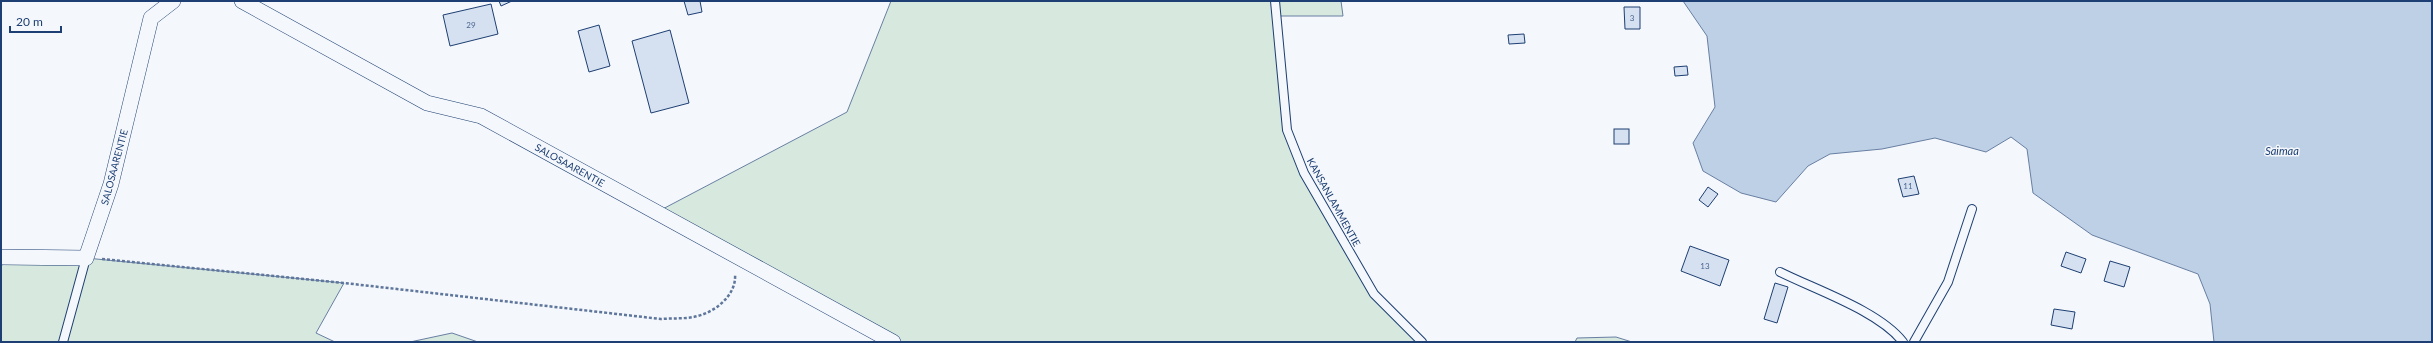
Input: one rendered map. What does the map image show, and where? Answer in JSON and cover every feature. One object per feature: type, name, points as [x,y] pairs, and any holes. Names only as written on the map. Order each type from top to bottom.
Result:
[{"type":"street","name":"SALOSAARENTIE","points":[[86,258],[111,184],[152,18],[172,1]]},
{"type":"street","name":"SALOSAARENTIE","points":[[242,1],[427,104],[481,116],[893,342]]},
{"type":"street","points":[[3,261],[86,258]]},
{"type":"lane","name":"KANSANLAMMENTIE","points":[[1275,1],[1287,130],[1304,173],[1374,294],[1422,342]]},
{"type":"lane","points":[[1914,342],[1948,282],[1972,209]]},
{"type":"lane","points":[[63,342],[86,258]]},
{"type":"lane","points":[[1780,272],[1871,316],[1889,327],[1903,342]]},
{"type":"path","points":[[86,258],[344,283],[661,319],[694,317],[723,304],[736,283],[734,254]]},
{"type":"shaded area","points":[[891,1],[1341,1],[1343,16],[1276,16],[1287,130],[1304,173],[1374,294],[1422,342],[893,342],[657,212],[847,112]]},
{"type":"shaded area","points":[[6,258],[86,258],[344,283],[316,333],[335,342],[1,342],[1,267]]},
{"type":"shaded area","points":[[452,333],[478,342],[410,342]]},
{"type":"shaded area","points":[[1616,337],[1632,342],[1575,342],[1577,338]]},
{"type":"water","name":"Saimaa","points":[[1683,1],[2432,1],[2432,342],[2214,342],[2210,304],[2198,274],[2092,235],[2033,193],[2027,149],[2011,137],[1986,152],[1935,138],[1882,149],[1830,154],[1808,166],[1776,202],[1741,193],[1703,171],[1693,143],[1715,107],[1707,36]]},
{"type":"building","points":[[499,1],[512,1],[501,6]]},
{"type":"building","points":[[684,1],[700,1],[702,12],[688,15]]},
{"type":"building","points":[[491,4],[498,34],[450,46],[443,15]]},
{"type":"building","points":[[1624,7],[1640,7],[1640,29],[1625,29]]},
{"type":"building","points":[[599,25],[610,66],[589,72],[578,31]]},
{"type":"building","points":[[670,30],[689,103],[651,113],[632,41]]},
{"type":"building","points":[[1524,34],[1525,43],[1509,44],[1508,35]]},
{"type":"building","points":[[1687,66],[1688,75],[1675,76],[1674,67]]},
{"type":"building","points":[[1614,129],[1629,129],[1629,144],[1614,144]]},
{"type":"building","points":[[1914,176],[1919,194],[1903,197],[1898,179]]},
{"type":"building","points":[[1708,187],[1718,194],[1708,207],[1699,200]]},
{"type":"building","points":[[1690,246],[1729,260],[1720,286],[1681,271]]},
{"type":"building","points":[[2066,252],[2086,259],[2081,273],[2061,266]]},
{"type":"building","points":[[2110,261],[2130,267],[2124,287],[2104,281]]},
{"type":"building","points":[[1775,283],[1788,287],[1777,323],[1764,319]]},
{"type":"building","points":[[2054,309],[2075,312],[2072,329],[2051,325]]}]
